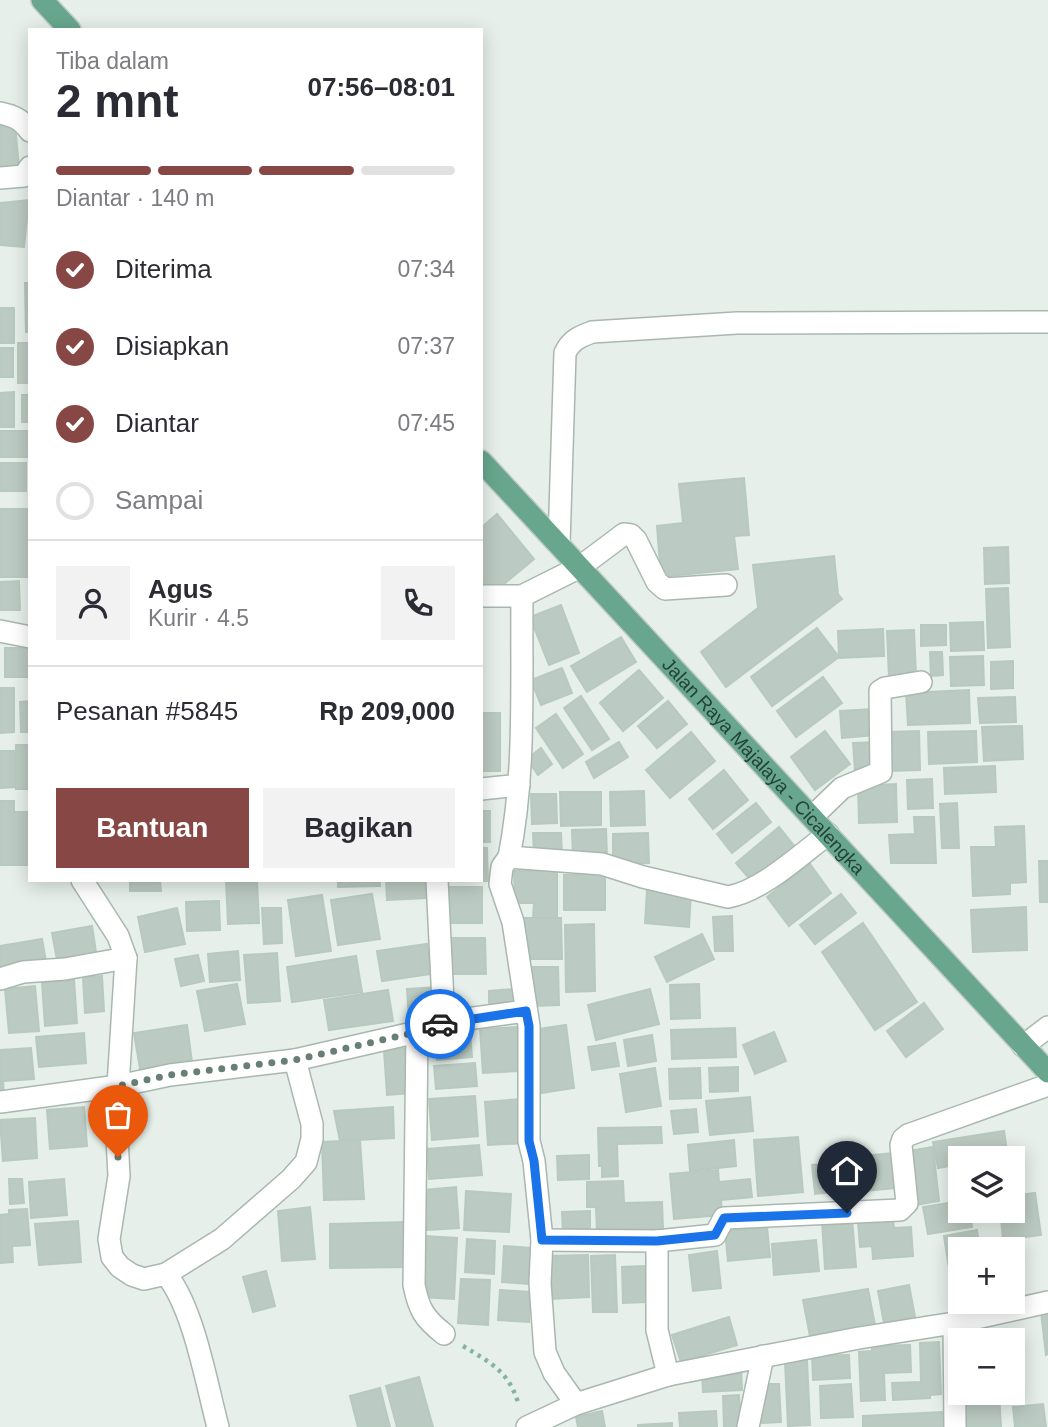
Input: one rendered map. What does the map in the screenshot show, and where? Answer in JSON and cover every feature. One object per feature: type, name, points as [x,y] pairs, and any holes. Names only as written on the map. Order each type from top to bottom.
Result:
[{"type":"main road","points":[[42,0],[68,28]]},
{"type":"main road","name":"Jalan Raya Majalaya - Cicalengka","points":[[483,463],[1048,1072]]},
{"type":"street","points":[[0,113],[13,116],[28,128]]},
{"type":"street","points":[[0,178],[24,176],[28,170]]},
{"type":"street","points":[[559,544],[565,353],[569,344],[577,338],[605,330],[737,323],[1048,322]]},
{"type":"street","points":[[483,596],[522,596],[580,567],[628,534],[636,540],[657,582],[665,589],[726,585]]},
{"type":"street","points":[[522,596],[519,785],[509,857],[502,867],[500,884],[513,922],[529,1026],[529,1141],[534,1161],[542,1240],[540,1283],[545,1352],[554,1373],[576,1404]]},
{"type":"street","points":[[0,631],[28,638]]},
{"type":"street","points":[[812,817],[842,788],[860,779],[880,775],[883,770],[880,691],[921,682]]},
{"type":"street","points":[[483,789],[519,785]]},
{"type":"street","points":[[509,857],[603,864],[643,877],[728,897],[739,895],[763,882],[828,834]]},
{"type":"street","points":[[83,882],[118,936],[126,958],[116,1118],[119,1176],[109,1239],[113,1257],[120,1268],[144,1279],[166,1274],[222,1238],[291,1179],[306,1162],[312,1139],[312,1124],[295,1060]]},
{"type":"street","points":[[437,882],[444,1022]]},
{"type":"street","points":[[0,979],[23,972],[65,969],[126,958]]},
{"type":"street","points":[[0,1102],[118,1086],[170,1075],[295,1060],[417,1032],[444,1022],[526,1011]]},
{"type":"street","points":[[1023,1046],[1048,1027]]},
{"type":"street","points":[[417,1032],[414,1286],[419,1307],[429,1322],[444,1334]]},
{"type":"street","points":[[542,1240],[657,1241],[715,1235],[724,1218],[900,1210],[906,1203],[901,1145],[903,1139],[1048,1084]]},
{"type":"street","points":[[657,1241],[657,1330],[668,1375]]},
{"type":"street","points":[[166,1274],[177,1287],[187,1311],[218,1427]]},
{"type":"street","points":[[524,1421],[668,1375],[762,1356],[954,1324],[1048,1302]]},
{"type":"street","points":[[954,1324],[955,1427]]},
{"type":"street","points":[[748,1427],[762,1356]]},
{"type":"path","points":[[444,1334],[493,1364],[506,1377],[514,1389],[524,1421]]},
{"type":"building","points":[[0,126],[15,126],[19,167],[0,169]]},
{"type":"building","points":[[28,200],[24,247],[0,245],[0,203]]},
{"type":"building","points":[[25,283],[28,283],[28,332]]},
{"type":"building","points":[[0,308],[14,308],[14,343],[0,343]]},
{"type":"building","points":[[18,343],[28,343],[28,383],[18,383]]},
{"type":"building","points":[[0,348],[13,348],[13,377],[0,377]]},
{"type":"building","points":[[14,392],[14,427],[0,427],[0,393]]},
{"type":"building","points":[[22,395],[28,395],[28,422],[22,422]]},
{"type":"building","points":[[0,431],[28,431],[28,457],[0,457]]},
{"type":"building","points":[[0,463],[26,463],[26,491],[0,491]]},
{"type":"building","points":[[744,478],[749,535],[734,536],[738,569],[661,577],[657,526],[683,523],[679,484]]},
{"type":"building","points":[[0,509],[28,509],[28,577],[0,577]]},
{"type":"building","points":[[497,514],[534,559],[492,594],[483,583],[483,526]]},
{"type":"building","points":[[1008,547],[1009,583],[985,584],[984,548]]},
{"type":"building","points":[[834,556],[838,594],[842,599],[726,687],[701,652],[758,608],[753,565]]},
{"type":"building","points":[[19,581],[20,610],[0,610],[0,582]]},
{"type":"building","points":[[1008,588],[1010,647],[988,648],[986,589]]},
{"type":"building","points":[[561,605],[579,653],[549,665],[530,617]]},
{"type":"building","points":[[983,622],[984,650],[951,651],[950,623]]},
{"type":"building","points":[[921,625],[946,625],[946,645],[921,646]]},
{"type":"building","points":[[817,628],[839,657],[772,706],[751,677]]},
{"type":"building","points":[[883,629],[884,656],[839,658],[838,631]]},
{"type":"building","points":[[914,630],[916,676],[889,677],[887,631]]},
{"type":"building","points":[[621,637],[636,662],[587,692],[571,666]]},
{"type":"building","points":[[5,648],[28,648],[28,677],[5,677]]},
{"type":"building","points":[[930,652],[942,652],[943,675],[931,676]]},
{"type":"building","points":[[983,656],[984,685],[951,686],[950,657]]},
{"type":"building","points":[[1013,661],[1013,688],[991,689],[991,662]]},
{"type":"building","points":[[562,668],[572,693],[541,705],[531,680]]},
{"type":"building","points":[[639,670],[663,698],[623,731],[600,703]]},
{"type":"building","points":[[823,677],[842,703],[796,737],[777,711]]},
{"type":"building","points":[[0,688],[14,688],[14,732],[0,733]]},
{"type":"building","points":[[969,690],[970,723],[908,725],[906,693]]},
{"type":"building","points":[[581,696],[609,739],[592,750],[564,708]]},
{"type":"building","points":[[1015,697],[1016,722],[980,723],[978,698]]},
{"type":"building","points":[[28,701],[28,732],[21,732],[20,702]]},
{"type":"building","points":[[668,701],[687,724],[657,748],[638,726]]},
{"type":"building","points":[[873,709],[875,735],[842,738],[840,711]]},
{"type":"building","points":[[483,713],[500,713],[500,771],[483,771]]},
{"type":"building","points":[[556,714],[583,754],[563,768],[536,728]]},
{"type":"building","points":[[1022,726],[1023,759],[984,761],[982,727]]},
{"type":"building","points":[[825,731],[850,764],[815,790],[791,757]]},
{"type":"building","points":[[919,731],[920,770],[890,771],[888,732]]},
{"type":"building","points":[[976,731],[977,762],[929,764],[928,732]]},
{"type":"building","points":[[691,732],[715,761],[670,798],[646,770]]},
{"type":"building","points":[[619,742],[628,757],[594,778],[586,762]]},
{"type":"building","points":[[875,742],[877,770],[855,771],[853,743]]},
{"type":"building","points":[[16,745],[28,745],[28,789],[16,789]]},
{"type":"building","points":[[541,748],[552,764],[538,775],[527,759]]},
{"type":"building","points":[[0,751],[16,751],[16,787],[0,788]]},
{"type":"building","points":[[995,766],[996,792],[945,794],[944,768]]},
{"type":"building","points":[[724,770],[748,800],[713,829],[689,799]]},
{"type":"building","points":[[932,779],[933,808],[908,809],[907,780]]},
{"type":"building","points":[[896,784],[897,822],[859,823],[858,786]]},
{"type":"building","points":[[644,791],[645,825],[611,826],[610,792]]},
{"type":"building","points":[[560,792],[601,792],[601,825],[561,826]]},
{"type":"building","points":[[531,794],[556,794],[557,823],[532,824]]},
{"type":"building","points":[[0,801],[14,801],[14,812],[28,812],[28,865],[0,865]]},
{"type":"building","points":[[756,803],[771,822],[732,853],[717,834]]},
{"type":"building","points":[[957,803],[959,848],[942,848],[940,804]]},
{"type":"building","points":[[483,811],[490,811],[490,842],[483,842]]},
{"type":"building","points":[[914,817],[934,817],[936,863],[891,863],[889,835],[915,834]]},
{"type":"building","points":[[1024,826],[1026,882],[1010,883],[1010,894],[973,896],[971,847],[996,847],[995,827]]},
{"type":"building","points":[[779,827],[796,848],[753,883],[736,863]]},
{"type":"building","points":[[606,829],[607,857],[573,858],[572,830]]},
{"type":"building","points":[[533,833],[561,833],[562,854],[534,855]]},
{"type":"building","points":[[648,833],[649,863],[613,864],[613,834]]},
{"type":"building","points":[[483,848],[487,848],[488,881],[483,881]]},
{"type":"building","points":[[1039,861],[1048,861],[1048,902],[1040,902]]},
{"type":"building","points":[[810,864],[831,893],[789,926],[767,897]]},
{"type":"building","points":[[557,870],[557,918],[533,918],[534,903],[515,903],[514,871]]},
{"type":"building","points":[[605,874],[605,910],[564,910],[564,875]]},
{"type":"building","points":[[130,882],[160,882],[161,891],[130,891]]},
{"type":"building","points":[[226,882],[257,882],[259,923],[228,924]]},
{"type":"building","points":[[338,882],[380,882],[380,886],[338,887]]},
{"type":"building","points":[[386,882],[425,882],[426,898],[387,900]]},
{"type":"building","points":[[444,887],[482,887],[482,923],[444,923]]},
{"type":"building","points":[[647,890],[691,893],[689,927],[645,923]]},
{"type":"building","points":[[372,894],[380,939],[338,945],[331,900]]},
{"type":"building","points":[[841,894],[856,913],[815,944],[800,925]]},
{"type":"building","points":[[322,895],[331,951],[296,956],[288,900]]},
{"type":"building","points":[[219,901],[220,930],[187,931],[186,902]]},
{"type":"building","points":[[1026,907],[1027,950],[973,952],[971,910]]},
{"type":"building","points":[[177,908],[185,944],[145,952],[138,917]]},
{"type":"building","points":[[262,908],[281,908],[282,943],[264,944]]},
{"type":"building","points":[[732,916],[733,951],[715,951],[713,917]]},
{"type":"building","points":[[524,918],[561,918],[562,959],[525,959]]},
{"type":"building","points":[[863,923],[917,1002],[875,1030],[822,952]]},
{"type":"building","points":[[594,924],[595,991],[566,992],[565,925]]},
{"type":"building","points":[[92,926],[97,959],[58,965],[52,933]]},
{"type":"building","points":[[702,934],[714,959],[667,982],[655,957]]},
{"type":"building","points":[[448,938],[485,938],[486,974],[448,974]]},
{"type":"building","points":[[42,939],[47,967],[0,975],[0,946]]},
{"type":"building","points":[[427,944],[431,974],[382,981],[377,951]]},
{"type":"building","points":[[238,951],[240,980],[210,982],[208,954]]},
{"type":"building","points":[[277,953],[280,1001],[248,1003],[244,955]]},
{"type":"building","points":[[198,955],[204,981],[181,986],[175,959]]},
{"type":"building","points":[[356,956],[362,992],[292,1002],[287,967]]},
{"type":"building","points":[[531,967],[558,967],[559,1005],[532,1006]]},
{"type":"building","points":[[102,976],[104,1011],[85,1013],[83,977]]},
{"type":"building","points":[[74,980],[77,1023],[45,1026],[42,983]]},
{"type":"building","points":[[237,984],[245,1024],[205,1031],[197,991]]},
{"type":"building","points":[[699,984],[700,1018],[671,1019],[670,985]]},
{"type":"building","points":[[35,986],[39,1031],[9,1033],[5,989]]},
{"type":"building","points":[[439,987],[440,1019],[409,1021],[407,989]]},
{"type":"building","points":[[513,989],[514,1009],[489,1010],[489,991]]},
{"type":"building","points":[[650,989],[659,1024],[596,1040],[588,1005]]},
{"type":"building","points":[[388,990],[393,1021],[329,1030],[324,1000]]},
{"type":"building","points":[[924,1003],[943,1029],[906,1057],[887,1031]]},
{"type":"building","points":[[187,1025],[192,1062],[140,1069],[134,1033]]},
{"type":"building","points":[[566,1025],[574,1088],[541,1093],[532,1030]]},
{"type":"building","points":[[517,1027],[519,1071],[483,1073],[480,1029]]},
{"type":"building","points":[[735,1028],[736,1057],[672,1059],[671,1030]]},
{"type":"building","points":[[470,1031],[472,1057],[437,1060],[435,1034]]},
{"type":"building","points":[[774,1032],[786,1061],[755,1074],[743,1045]]},
{"type":"building","points":[[84,1033],[86,1063],[39,1067],[36,1037]]},
{"type":"building","points":[[652,1035],[656,1061],[628,1066],[624,1040]]},
{"type":"building","points":[[615,1043],[619,1066],[592,1070],[588,1047]]},
{"type":"building","points":[[31,1048],[34,1079],[3,1081],[4,1097],[0,1097],[0,1050]]},
{"type":"building","points":[[409,1048],[412,1093],[387,1095],[384,1050]]},
{"type":"building","points":[[475,1063],[477,1086],[436,1089],[434,1066]]},
{"type":"building","points":[[738,1067],[738,1091],[710,1092],[709,1068]]},
{"type":"building","points":[[655,1068],[661,1106],[626,1112],[620,1074]]},
{"type":"building","points":[[700,1068],[701,1098],[670,1099],[669,1069]]},
{"type":"building","points":[[475,1096],[478,1136],[432,1140],[429,1099]]},
{"type":"building","points":[[750,1097],[753,1131],[710,1135],[706,1101]]},
{"type":"building","points":[[521,1099],[525,1143],[488,1145],[485,1102]]},
{"type":"building","points":[[84,1107],[87,1146],[50,1149],[47,1110]]},
{"type":"building","points":[[393,1107],[394,1138],[340,1141],[334,1111]]},
{"type":"building","points":[[696,1109],[698,1132],[674,1134],[671,1111]]},
{"type":"building","points":[[35,1118],[37,1158],[3,1161],[0,1120]]},
{"type":"building","points":[[661,1127],[662,1143],[617,1144],[618,1176],[602,1177],[598,1128]]},
{"type":"building","points":[[1004,1131],[1006,1146],[948,1146],[948,1166],[938,1168],[933,1142]]},
{"type":"building","points":[[798,1137],[803,1192],[758,1196],[754,1140]]},
{"type":"building","points":[[360,1140],[364,1199],[324,1200],[322,1142]]},
{"type":"building","points":[[734,1140],[736,1166],[690,1171],[688,1145]]},
{"type":"building","points":[[479,1145],[482,1175],[429,1179],[427,1149]]},
{"type":"building","points":[[933,1147],[939,1201],[915,1205],[909,1151]]},
{"type":"building","points":[[893,1153],[895,1188],[855,1192],[852,1157]]},
{"type":"building","points":[[589,1155],[589,1179],[558,1180],[557,1156]]},
{"type":"building","points":[[850,1162],[853,1190],[815,1194],[812,1165]]},
{"type":"building","points":[[718,1170],[719,1182],[750,1179],[752,1197],[721,1200],[722,1215],[674,1219],[670,1174]]},
{"type":"building","points":[[9,1179],[22,1179],[24,1203],[10,1204]]},
{"type":"building","points":[[64,1179],[67,1215],[31,1218],[29,1182]]},
{"type":"building","points":[[623,1181],[624,1203],[662,1202],[663,1229],[597,1231],[596,1207],[587,1207],[587,1182]]},
{"type":"building","points":[[456,1187],[459,1228],[427,1230],[424,1190]]},
{"type":"building","points":[[466,1191],[511,1194],[509,1232],[464,1230]]},
{"type":"building","points":[[1035,1193],[1041,1235],[1003,1237],[1001,1223],[1025,1223],[1025,1194]]},
{"type":"building","points":[[948,1203],[948,1223],[972,1223],[972,1227],[928,1234],[923,1207]]},
{"type":"building","points":[[310,1207],[315,1259],[282,1261],[278,1211]]},
{"type":"building","points":[[27,1209],[30,1245],[12,1246],[13,1262],[0,1263],[0,1215],[9,1214],[9,1210]]},
{"type":"building","points":[[590,1211],[590,1232],[563,1233],[562,1212]]},
{"type":"building","points":[[852,1218],[856,1267],[825,1269],[822,1220]]},
{"type":"building","points":[[893,1220],[894,1228],[911,1227],[913,1256],[873,1259],[872,1246],[860,1247],[858,1222]]},
{"type":"building","points":[[78,1221],[81,1262],[39,1265],[35,1224]]},
{"type":"building","points":[[408,1222],[409,1267],[330,1268],[330,1224]]},
{"type":"building","points":[[767,1227],[770,1257],[728,1261],[725,1231]]},
{"type":"building","points":[[977,1230],[978,1237],[948,1237],[948,1262],[944,1236]]},
{"type":"building","points":[[424,1236],[457,1238],[454,1299],[421,1297]]},
{"type":"building","points":[[467,1239],[495,1241],[494,1274],[465,1272]]},
{"type":"building","points":[[816,1240],[819,1271],[774,1275],[772,1244]]},
{"type":"building","points":[[504,1246],[531,1248],[529,1284],[502,1282]]},
{"type":"building","points":[[717,1251],[721,1288],[693,1291],[689,1255]]},
{"type":"building","points":[[588,1255],[589,1297],[549,1299],[548,1256]]},
{"type":"building","points":[[615,1255],[617,1312],[593,1312],[591,1256]]},
{"type":"building","points":[[645,1266],[647,1302],[623,1303],[622,1267]]},
{"type":"building","points":[[266,1271],[275,1306],[253,1312],[243,1277]]},
{"type":"building","points":[[461,1279],[490,1280],[488,1325],[458,1323]]},
{"type":"building","points":[[909,1285],[915,1317],[884,1323],[878,1291]]},
{"type":"building","points":[[868,1289],[875,1325],[810,1336],[803,1300]]},
{"type":"building","points":[[500,1290],[530,1292],[529,1322],[498,1320]]},
{"type":"building","points":[[1048,1311],[1048,1354],[1046,1355],[1041,1312]]},
{"type":"building","points":[[729,1317],[737,1345],[681,1362],[672,1335]]},
{"type":"building","points":[[939,1342],[941,1394],[930,1395],[930,1398],[893,1400],[892,1383],[921,1382],[920,1343]]},
{"type":"building","points":[[910,1345],[911,1372],[884,1373],[885,1400],[861,1401],[859,1352],[872,1351],[872,1346]]},
{"type":"building","points":[[849,1355],[850,1378],[813,1380],[812,1356]]},
{"type":"building","points":[[807,1360],[810,1425],[788,1426],[785,1361]]},
{"type":"building","points":[[741,1368],[742,1390],[703,1392],[702,1370]]},
{"type":"building","points":[[419,1377],[433,1427],[397,1427],[386,1386]]},
{"type":"building","points":[[759,1384],[779,1384],[781,1422],[761,1423]]},
{"type":"building","points":[[851,1384],[853,1417],[821,1418],[820,1386]]},
{"type":"building","points":[[380,1388],[390,1427],[358,1427],[350,1396]]},
{"type":"building","points":[[739,1395],[741,1427],[724,1427],[723,1396]]},
{"type":"building","points":[[1043,1404],[1046,1427],[1015,1427],[1013,1407]]},
{"type":"building","points":[[963,1405],[1000,1405],[1001,1427],[964,1427]]},
{"type":"building","points":[[602,1411],[605,1427],[578,1427],[576,1417]]},
{"type":"building","points":[[716,1411],[717,1427],[680,1427],[679,1413]]},
{"type":"building","points":[[942,1412],[943,1427],[863,1427],[863,1416]]},
{"type":"building","points":[[672,1423],[672,1427],[638,1427],[638,1425]]},
{"type":"way so far","points":[[118,1157],[118,1086],[170,1075],[295,1060],[417,1032],[440,1024]]},
{"type":"route","points":[[440,1024],[526,1011],[529,1026],[529,1141],[534,1161],[542,1240],[657,1241],[715,1235],[719,1232],[724,1218],[847,1213]]}]
